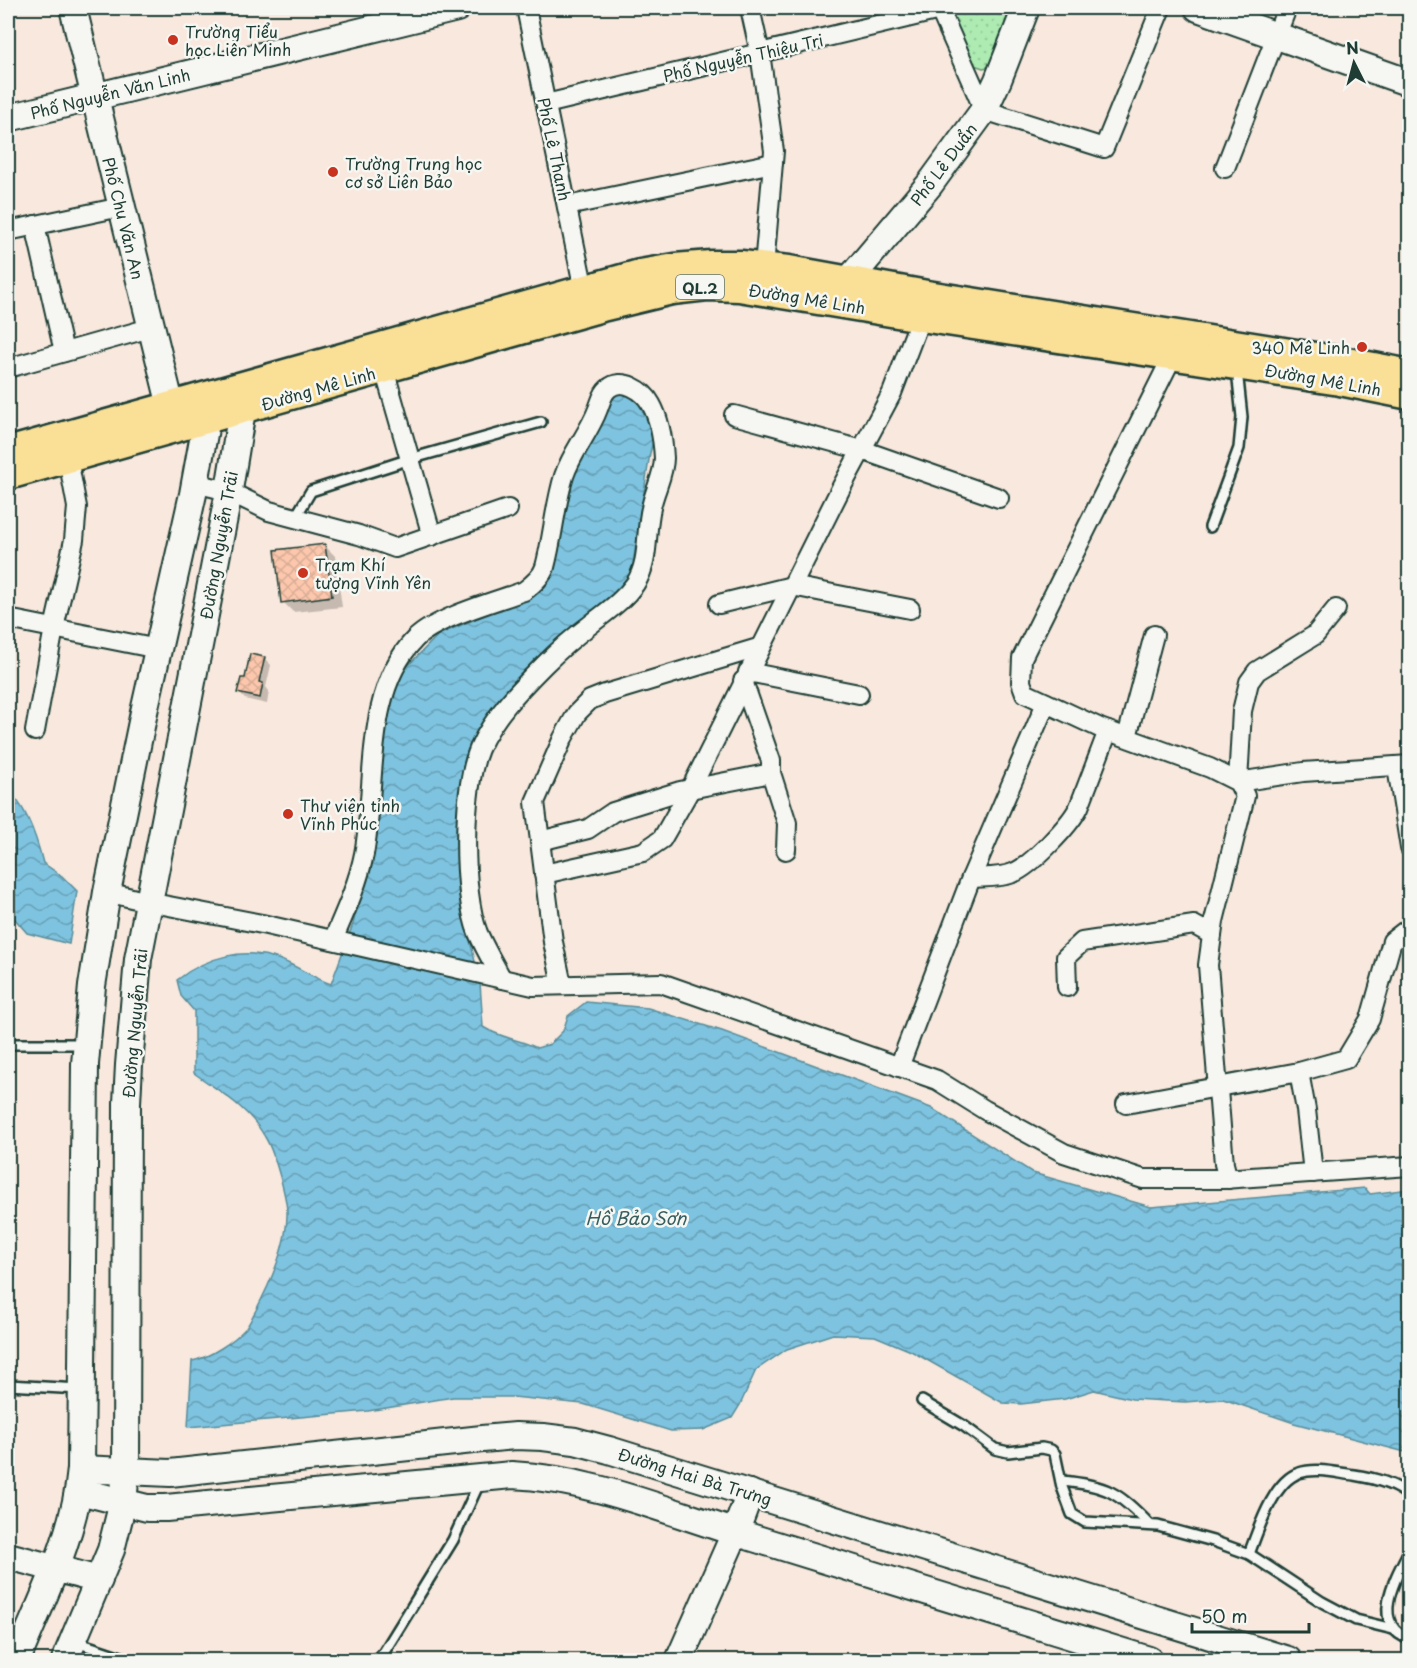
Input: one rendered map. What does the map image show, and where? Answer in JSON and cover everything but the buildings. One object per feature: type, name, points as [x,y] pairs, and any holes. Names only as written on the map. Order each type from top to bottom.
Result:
[{"type":"main road","name":"Phố Chu Văn An","points":[[73,8],[150,328],[174,417]]},
{"type":"main road","name":"Phố Nguyễn Văn Linh","points":[[8,118],[457,8]]},
{"type":"main road","name":"Phố Lê Duẩn","points":[[830,302],[930,184],[984,110],[1026,8]]},
{"type":"main road","points":[[1198,8],[1410,83]]},
{"type":"main road","name":"Đường Mê Linh","points":[[8,452],[209,408],[640,274],[711,265],[764,267],[1410,374]]},
{"type":"main road","name":"Đường Mê Linh","points":[[244,397],[384,369],[602,307],[672,290],[707,286],[739,287],[1236,364],[1410,395]]},
{"type":"main road","name":"Đường Nguyễn Trãi","points":[[69,1651],[111,1550],[123,1502],[126,1472],[129,1065],[138,959],[244,397]]},
{"type":"main road","name":"Đường Nguyễn Trãi","points":[[17,1660],[72,1523],[80,1480],[86,1044],[92,986],[107,892],[209,408]]},
{"type":"main road","name":"Đường Mê Linh","points":[[8,475],[68,459],[174,417]]},
{"type":"main road","name":"Đường Hai Bà Trưng","points":[[80,1480],[126,1472],[170,1473],[516,1436],[543,1437],[586,1444],[750,1493],[1287,1660]]},
{"type":"main road","points":[[80,1480],[123,1502],[147,1508],[178,1508],[512,1475],[566,1481],[596,1488],[1099,1653],[1149,1660]]},
{"type":"main road","points":[[679,1660],[735,1533],[750,1493]]},
{"type":"main road","points":[[8,1556],[99,1580]]},
{"type":"street","name":"Phố Lê Thanh","points":[[526,8],[584,290]]},
{"type":"street","points":[[750,8],[760,53],[774,151],[764,267]]},
{"type":"street","points":[[939,9],[984,110],[1104,148],[1161,8]]},
{"type":"street","points":[[1225,168],[1287,8]]},
{"type":"street","name":"Phố Nguyễn Thiệu Tri","points":[[546,104],[939,9]]},
{"type":"street","points":[[567,206],[773,163]]},
{"type":"street","points":[[8,231],[121,207]]},
{"type":"street","points":[[35,225],[64,352]]},
{"type":"street","points":[[544,874],[643,852],[662,839],[691,788],[892,393],[921,317]]},
{"type":"street","points":[[8,368],[150,328]]},
{"type":"street","points":[[1173,355],[1022,658],[1021,682],[1025,693],[1108,730],[1210,768],[1238,782],[1303,772],[1403,766],[1410,848]]},
{"type":"street","points":[[384,369],[432,536]]},
{"type":"street","points":[[336,941],[354,892],[364,853],[380,708],[387,685],[401,659],[416,639],[429,629],[446,620],[524,591],[544,570],[569,461],[598,411],[606,390],[612,386],[630,386],[645,396],[651,404],[657,418],[664,463],[650,511],[641,572],[636,583],[620,601],[569,642],[515,696],[487,734],[474,765],[466,819],[468,878],[478,932],[497,978]]},
{"type":"street","points":[[734,415],[862,450],[999,498]]},
{"type":"street","points":[[35,730],[54,628],[74,540],[77,507],[68,459]]},
{"type":"street","points":[[195,483],[228,491],[269,511],[395,548],[508,509]]},
{"type":"street","points":[[719,604],[792,586],[910,609]]},
{"type":"street","points":[[1228,1179],[1224,1164],[1208,965],[1212,934],[1245,796],[1238,782],[1242,711],[1249,682],[1257,671],[1315,635],[1336,609]]},
{"type":"street","points":[[8,619],[158,649]]},
{"type":"street","points":[[1126,737],[1154,634]]},
{"type":"street","points":[[562,986],[553,942],[535,802],[563,738],[577,713],[587,703],[605,694],[761,647]]},
{"type":"street","points":[[746,677],[859,694]]},
{"type":"street","points":[[746,677],[787,824],[786,850]]},
{"type":"street","points":[[899,1067],[971,878],[1046,703]]},
{"type":"street","points":[[971,878],[1003,876],[1015,872],[1028,863],[1066,826],[1079,807],[1108,730]]},
{"type":"street","points":[[540,841],[588,830],[613,812],[691,788],[771,773]]},
{"type":"street","points":[[107,892],[262,924],[533,986],[661,983],[937,1080],[985,1110],[1065,1153],[1143,1179],[1228,1179],[1410,1166]]},
{"type":"street","points":[[1067,987],[1066,957],[1082,942],[1194,925],[1212,934]]},
{"type":"street","points":[[1126,1104],[1299,1072],[1346,1059],[1370,1019],[1392,941],[1410,927]]},
{"type":"street","points":[[1299,1072],[1313,1173]]},
{"type":"lane","points":[[1210,527],[1239,448],[1242,417],[1236,364]]},
{"type":"lane","points":[[295,518],[311,491],[410,459],[541,422]]},
{"type":"lane","points":[[8,1044],[86,1044]]},
{"type":"lane","points":[[8,1385],[81,1389]]},
{"type":"lane","points":[[922,1401],[964,1426],[995,1449],[1008,1452],[1042,1448],[1051,1450],[1055,1454],[1072,1514],[1078,1518],[1095,1523],[1150,1525],[1214,1541],[1249,1554],[1322,1602],[1356,1620],[1393,1629]]},
{"type":"lane","points":[[1249,1554],[1271,1500],[1296,1473],[1309,1470],[1326,1471],[1370,1478],[1395,1486],[1409,1497]]},
{"type":"lane","points":[[377,1660],[453,1540],[482,1478]]},
{"type":"lane","points":[[1061,1481],[1089,1483],[1115,1493],[1150,1525]]},
{"type":"lane","points":[[1410,1549],[1387,1604],[1393,1629],[1398,1635],[1410,1639]]},
{"type":"lane","points":[[69,1651],[130,1660]]},
{"type":"green space","points":[[948,8],[1013,8],[993,66],[983,68],[971,64]]},
{"type":"water","name":"Hồ Bảo Sơn","points":[[624,391],[644,404],[655,433],[631,577],[608,605],[495,706],[460,826],[462,906],[480,983],[483,1027],[496,1034],[537,1048],[550,1044],[563,1031],[568,1016],[586,1002],[648,1008],[722,1031],[931,1108],[1033,1173],[1151,1207],[1365,1188],[1370,1194],[1409,1189],[1409,1453],[1294,1423],[1223,1399],[1185,1402],[1132,1399],[1094,1390],[1065,1399],[1021,1404],[1003,1403],[911,1351],[875,1336],[833,1334],[787,1349],[756,1370],[732,1418],[703,1430],[671,1431],[583,1404],[513,1397],[453,1397],[368,1411],[188,1427],[192,1361],[221,1348],[247,1326],[276,1266],[284,1241],[287,1209],[269,1144],[258,1127],[251,1117],[233,1101],[194,1073],[194,1011],[181,996],[177,980],[200,965],[213,960],[226,956],[254,954],[281,960],[331,984],[353,924],[368,862],[388,700],[400,674],[438,635],[522,599],[546,579],[574,464],[615,392]]},
{"type":"water","points":[[8,791],[15,797],[26,814],[43,863],[62,876],[77,891],[69,944],[27,933],[8,911]]},
{"type":"place","name":"Trường Tiểu học Liên Minh","points":[[173,40]]},
{"type":"place","name":"Trường Trung học cơ sở Liên Bảo","points":[[333,172]]},
{"type":"place","name":"340 Mê Linh","points":[[1362,347]]},
{"type":"place","name":"Trạm Khí tượng Vĩnh Yên","points":[[303,573]]},
{"type":"place","name":"Thư viện tỉnh Vĩnh Phúc","points":[[288,814]]}]
